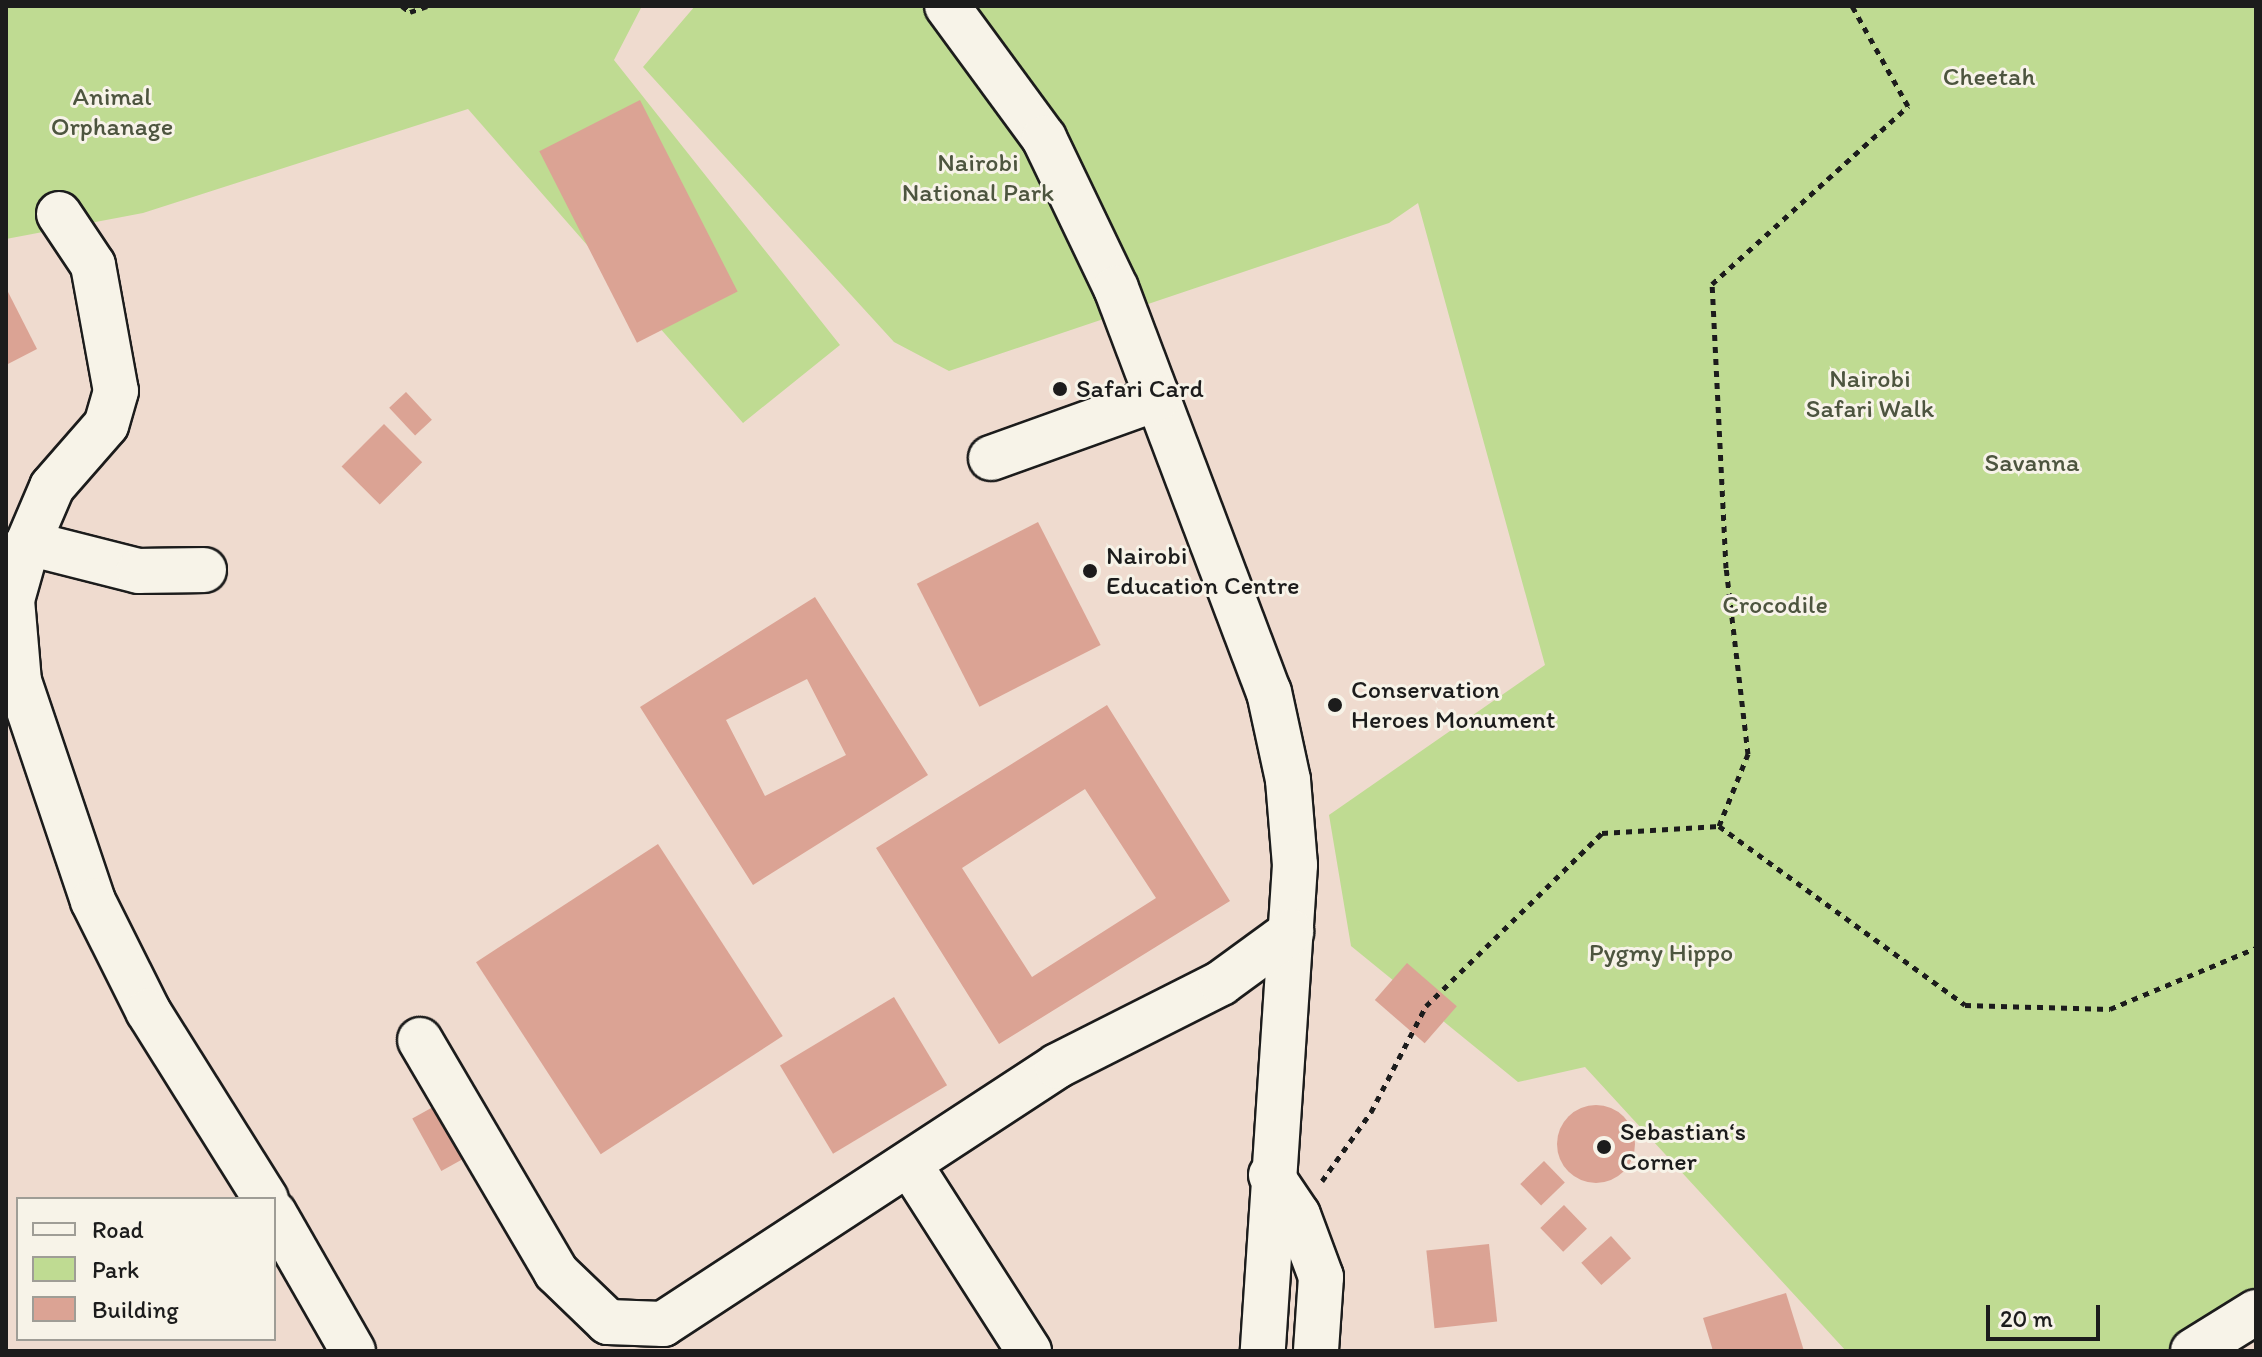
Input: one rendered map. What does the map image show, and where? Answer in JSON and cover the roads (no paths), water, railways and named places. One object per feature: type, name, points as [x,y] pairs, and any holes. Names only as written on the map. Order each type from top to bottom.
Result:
[{"type":"street","points":[[947,6],[1044,138],[1159,398],[1269,692],[1288,780],[1291,932],[1271,1175],[1263,1351]]},
{"type":"street","points":[[59,214],[93,265],[116,391],[106,425],[52,487],[28,543],[12,600],[19,681],[60,816],[148,1011],[265,1197]]},
{"type":"street","points":[[991,458],[1159,398]]},
{"type":"street","points":[[28,543],[139,571],[204,570]]},
{"type":"street","points":[[420,1040],[556,1272],[608,1322],[663,1324],[1057,1066],[1221,983],[1291,932]]},
{"type":"street","points":[[910,1165],[1029,1351]]},
{"type":"street","points":[[1271,1175],[1298,1215],[1321,1277],[1316,1351]]},
{"type":"street","points":[[276,1216],[353,1351]]},
{"type":"street","points":[[2193,1351],[2256,1312]]},
{"type":"place","name":"Safari Card","points":[[1060,389]]},
{"type":"place","name":"Nairobi Education Centre","points":[[1090,571]]},
{"type":"place","name":"Conservation Heroes Monument","points":[[1335,705]]},
{"type":"place","name":"Sebastian‘s Corner","points":[[1604,1147]]},
{"type":"park label","name":"Cheetah","points":[[1989,77]]},
{"type":"park label","name":"Animal Orphanage","points":[[112,112]]},
{"type":"park label","name":"Nairobi National Park","points":[[978,178]]},
{"type":"park label","name":"Nairobi Safari Walk","points":[[1870,394]]},
{"type":"park label","name":"Savanna","points":[[2032,463]]},
{"type":"park label","name":"Crocodile","points":[[1775,605]]},
{"type":"park label","name":"Pygmy Hippo","points":[[1661,953]]}]
